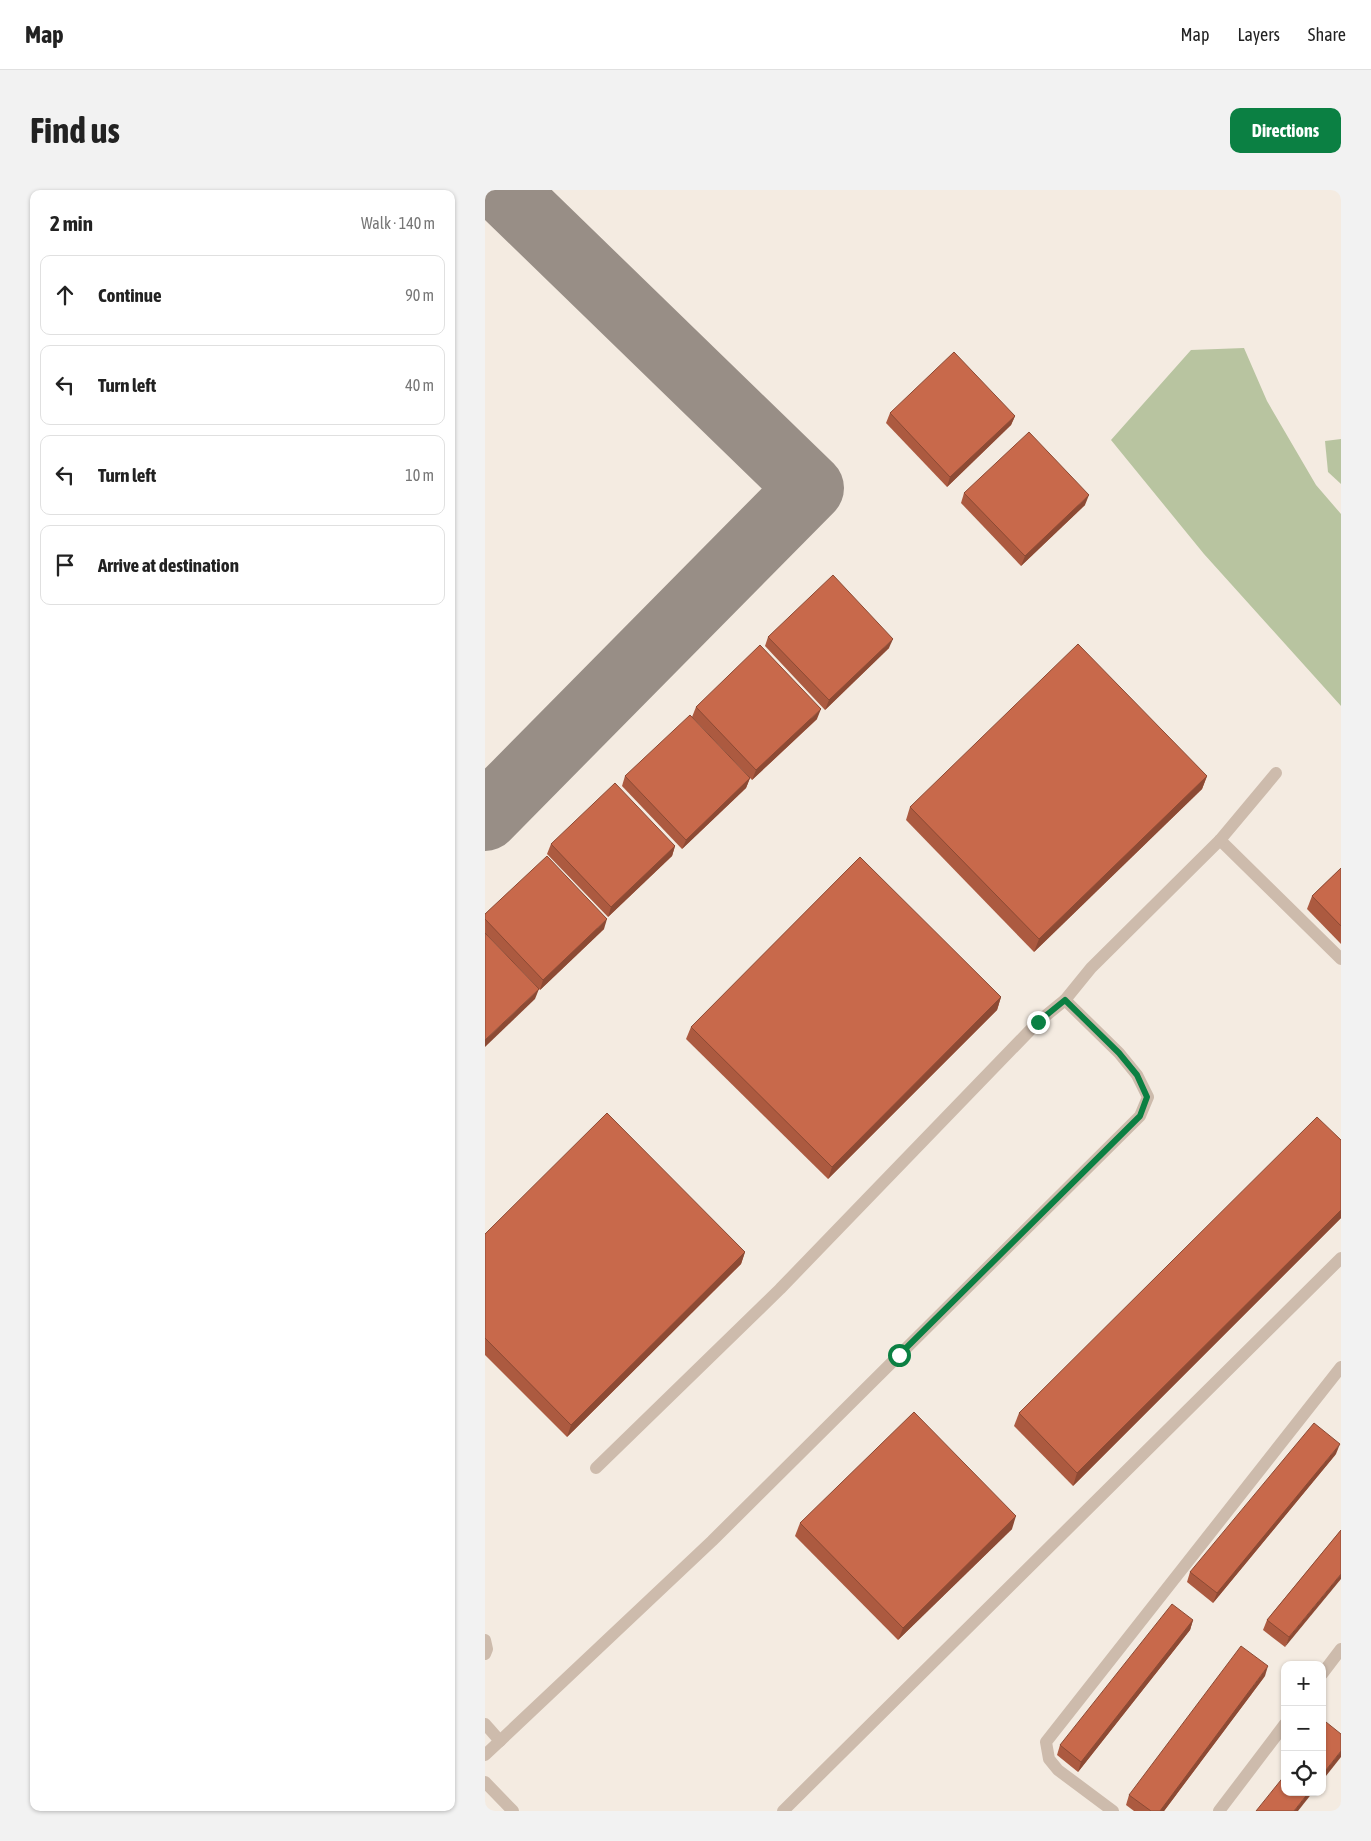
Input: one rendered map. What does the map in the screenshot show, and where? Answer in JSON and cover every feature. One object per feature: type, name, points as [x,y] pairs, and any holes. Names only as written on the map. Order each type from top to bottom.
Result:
[{"type":"street","points":[[596,1468],[780,1289],[1038,1022],[1065,1000],[1091,968],[1220,840],[1276,773]]},
{"type":"street","points":[[1220,840],[1341,959]]},
{"type":"street","points":[[485,1755],[712,1541],[1140,1116],[1147,1097],[1137,1075],[1119,1053],[1065,1000]]},
{"type":"street","points":[[783,1811],[1341,1258]]},
{"type":"street","points":[[1113,1811],[1058,1770],[1049,1759],[1046,1742],[1339,1374]]},
{"type":"street","points":[[485,1640],[487,1649],[485,1654]]},
{"type":"street","points":[[1326,1669],[1341,1649]]},
{"type":"street","points":[[485,1724],[500,1741]]},
{"type":"street","points":[[1219,1811],[1281,1729]]},
{"type":"street","points":[[485,1782],[513,1811]]},
{"type":"green space","points":[[1244,348],[1267,401],[1316,485],[1341,514],[1341,706],[1204,554],[1111,440],[1191,350]]},
{"type":"green space","points":[[1341,439],[1341,484],[1328,472],[1325,441]]},
{"type":"building","points":[[954,352],[1015,416],[950,477],[890,413]]},
{"type":"building","points":[[1029,432],[1089,495],[1025,556],[964,493]]},
{"type":"building","points":[[833,575],[893,639],[829,700],[768,637]]},
{"type":"building","points":[[1078,644],[1207,776],[1039,939],[910,807]]},
{"type":"building","points":[[760,645],[821,709],[756,770],[696,707]]},
{"type":"building","points":[[690,715],[750,778],[686,840],[625,776]]},
{"type":"building","points":[[615,783],[675,846],[611,907],[551,844]]},
{"type":"building","points":[[547,856],[607,919],[543,980],[485,919],[485,914]]},
{"type":"building","points":[[860,857],[1001,997],[832,1167],[691,1027]]},
{"type":"building","points":[[1341,868],[1341,926],[1312,896]]},
{"type":"building","points":[[485,933],[539,989],[485,1040]]},
{"type":"building","points":[[607,1113],[745,1252],[571,1425],[485,1338],[485,1234]]},
{"type":"building","points":[[1317,1117],[1341,1140],[1341,1210],[1077,1473],[1019,1413]]},
{"type":"building","points":[[914,1412],[1016,1516],[903,1628],[800,1523]]},
{"type":"building","points":[[1314,1423],[1340,1444],[1217,1593],[1190,1572]]},
{"type":"building","points":[[1341,1530],[1341,1574],[1289,1637],[1267,1620]]},
{"type":"building","points":[[1172,1604],[1193,1620],[1081,1762],[1060,1745]]},
{"type":"building","points":[[1241,1646],[1268,1666],[1160,1811],[1151,1811],[1129,1795]]},
{"type":"building","points":[[1326,1722],[1341,1734],[1341,1751],[1326,1770]]},
{"type":"building","points":[[1281,1780],[1281,1796],[1306,1796],[1294,1811],[1256,1811]]},
{"type":"taxiway","points":[[485,817],[810,488],[503,190]]},
{"type":"route","points":[[899,1355],[1111,1147],[1140,1116],[1147,1097],[1137,1075],[1119,1053],[1065,1000],[1038,1022]]}]
